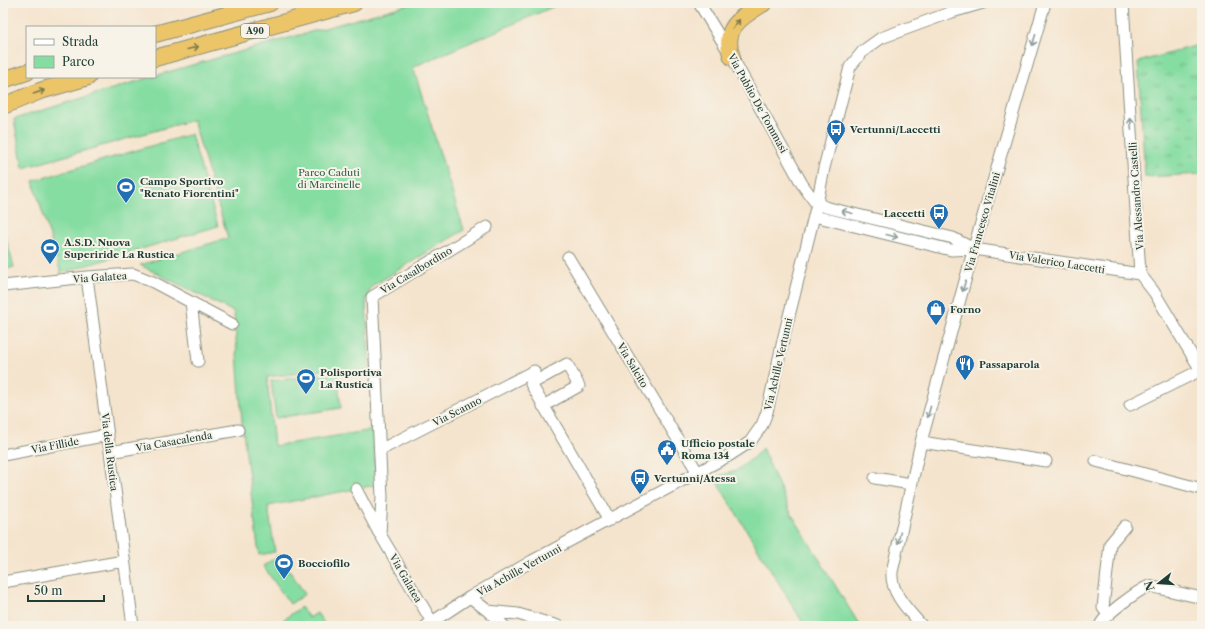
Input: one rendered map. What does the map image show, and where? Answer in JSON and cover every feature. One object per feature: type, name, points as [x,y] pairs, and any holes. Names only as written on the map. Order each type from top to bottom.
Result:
[{"type":"highway","name":"A90","points":[[156,34],[270,3]]},
{"type":"highway","name":"A90","points":[[156,58],[354,3]]},
{"type":"highway","points":[[732,57],[729,41],[733,27],[743,16],[764,3]]},
{"type":"highway","points":[[3,80],[26,72]]},
{"type":"highway","points":[[3,106],[40,91],[85,78]]},
{"type":"street","name":"Via Publio De Tommasi","points":[[699,3],[732,57],[802,184],[816,204]]},
{"type":"street","name":"Via Achille Vertunni","points":[[429,624],[470,597],[532,562],[746,446],[755,436],[765,419],[814,216],[824,168],[850,67],[859,54],[875,41],[892,33],[982,3]]},
{"type":"street","name":"Via Francesco Vitalini","points":[[922,626],[898,596],[892,579],[892,572],[921,442],[974,248],[1044,3]]},
{"type":"street","name":"Via Alessandro Castelli","points":[[1123,3],[1140,274]]},
{"type":"street","name":"Via Valerico Laccetti","points":[[816,204],[953,238],[974,248]]},
{"type":"street","name":"Via Valerico Laccetti","points":[[814,216],[951,250],[974,248],[1140,274]]},
{"type":"street","points":[[866,229],[864,222],[869,218]]},
{"type":"street","name":"Via Casalbordino","points":[[380,534],[382,497],[372,297],[487,227]]},
{"type":"street","points":[[951,250],[955,245],[953,238]]},
{"type":"street","name":"Via Salcito","points":[[568,257],[698,472]]},
{"type":"street","name":"Via Galatea","points":[[3,286],[128,274],[141,276],[232,324]]},
{"type":"street","points":[[1130,405],[1201,371],[1154,292],[1140,274]]},
{"type":"street","name":"Via della Rustica","points":[[87,277],[133,626]]},
{"type":"street","points":[[191,302],[198,361]]},
{"type":"street","name":"Via Scanno","points":[[380,450],[534,371]]},
{"type":"street","points":[[543,406],[610,520]]},
{"type":"street","name":"Via Casacalenda","points":[[110,452],[238,430]]},
{"type":"street","name":"Via Fillide","points":[[3,455],[108,435]]},
{"type":"street","points":[[921,442],[1046,461]]},
{"type":"street","points":[[1096,461],[1202,489]]},
{"type":"street","points":[[875,478],[911,484]]},
{"type":"street","name":"Via Galatea","points":[[356,490],[429,624]]},
{"type":"street","points":[[1108,614],[1103,608],[1110,544],[1125,526]]},
{"type":"street","points":[[3,582],[124,561]]},
{"type":"street","points":[[1100,626],[1101,622],[1108,614],[1142,589],[1149,586],[1202,598]]},
{"type":"street","points":[[470,597],[504,626]]},
{"type":"street","points":[[488,611],[518,614],[558,626]]},
{"type":"green space","name":"Parco Caduti di Marcinelle","points":[[414,3],[562,3],[413,67],[464,230],[372,286],[366,300],[370,376],[342,376],[341,368],[267,377],[274,446],[373,430],[376,485],[268,506],[275,552],[259,555],[242,423],[234,312],[140,265],[228,238],[193,120],[23,168],[14,119],[148,78],[156,78],[156,76]]},
{"type":"green space","points":[[1202,44],[1202,174],[1145,177],[1138,62]]},
{"type":"green space","name":"Campo Sportivo \"Renato Fiorentini\"","points":[[191,134],[218,226],[61,273],[33,181]]},
{"type":"green space","points":[[3,228],[14,267],[3,270]]},
{"type":"green space","name":"Polisportiva La Rustica","points":[[337,373],[341,408],[276,418],[271,381]]},
{"type":"green space","points":[[762,448],[791,513],[860,626],[805,626],[714,477],[736,471],[755,456]]},
{"type":"green space","name":"Bocciofilo","points":[[279,555],[305,594],[290,604],[263,566]]},
{"type":"green space","points":[[301,607],[309,618],[317,613],[326,626],[287,626],[283,620]]},
{"type":"place","name":"Vertunni/Laccetti","points":[[836,146]]},
{"type":"place","name":"Campo Sportivo \"Renato Fiorentini\"","points":[[126,204]]},
{"type":"place","name":"Laccetti","points":[[939,230]]},
{"type":"place","name":"A.S.D. Nuova Superiride La Rustica","points":[[50,265]]},
{"type":"place","name":"Forno","points":[[936,326]]},
{"type":"place","name":"Passaparola","points":[[965,381]]},
{"type":"place","name":"Polisportiva La Rustica","points":[[306,395]]},
{"type":"place","name":"Ufficio postale Roma 134","points":[[667,466]]},
{"type":"place","name":"Vertunni/Atessa","points":[[640,495]]},
{"type":"place","name":"Bocciofilo","points":[[284,580]]}]
